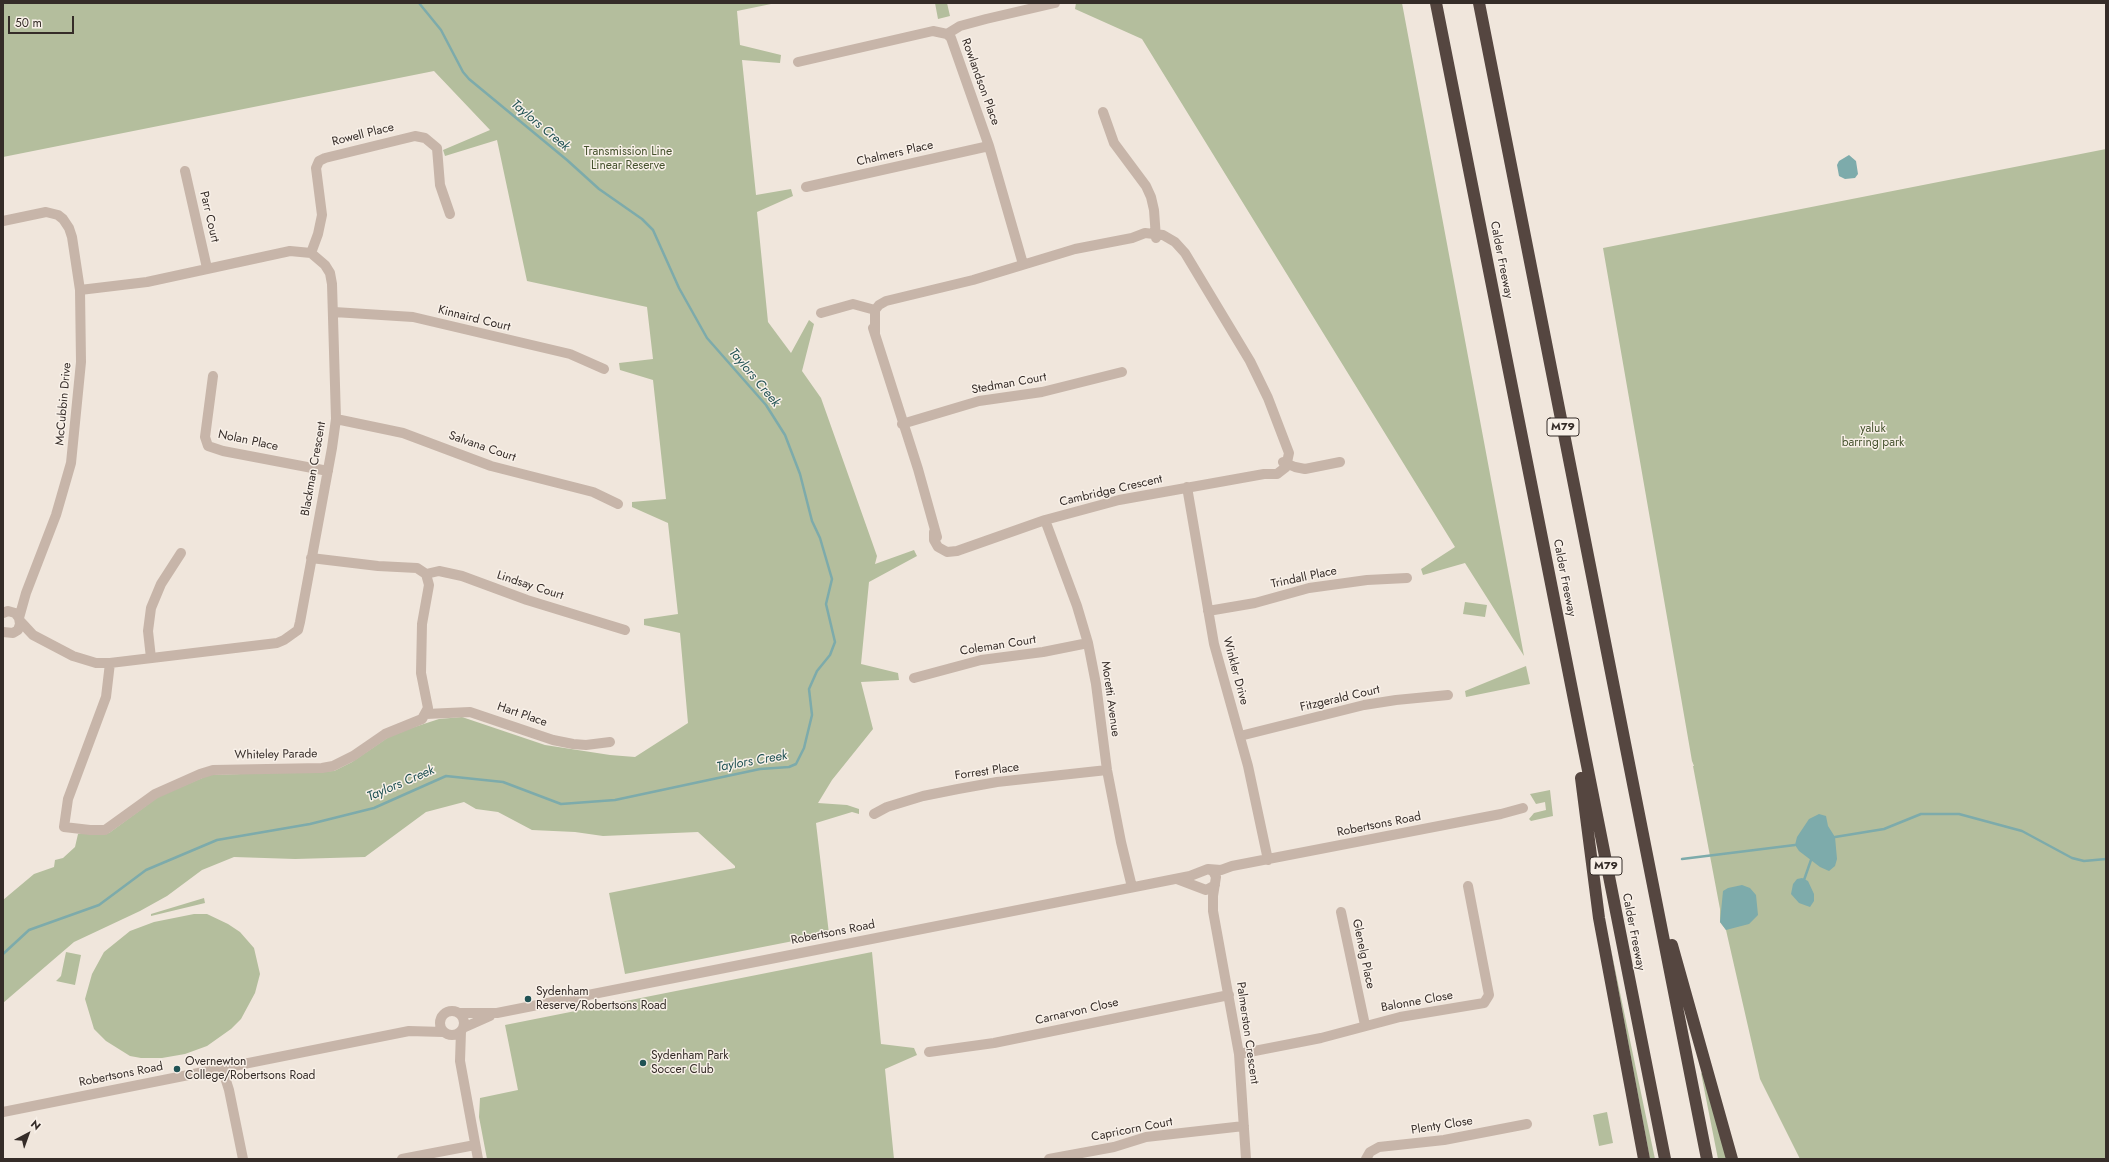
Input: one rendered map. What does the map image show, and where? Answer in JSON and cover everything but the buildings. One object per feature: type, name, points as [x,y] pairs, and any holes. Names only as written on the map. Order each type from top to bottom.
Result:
[{"type":"highway","name":"Calder Freeway","points":[[1436,3],[1665,1159]]},
{"type":"highway","name":"M79","points":[[1479,3],[1707,1159]]},
{"type":"highway","points":[[1548,573],[1583,795],[1599,918],[1644,1159]]},
{"type":"highway","points":[[1646,851],[1732,1159]]},
{"type":"street","points":[[947,34],[960,26],[1056,3]]},
{"type":"street","name":"Rowlandson Place","points":[[798,62],[933,31],[947,34],[951,38],[989,146],[1024,264]]},
{"type":"street","points":[[1103,112],[1114,143],[1146,186],[1151,197],[1154,210],[1156,236]]},
{"type":"street","name":"Rowell Place","points":[[311,253],[318,234],[322,215],[316,168],[319,161],[325,158],[415,136],[425,138],[437,148],[440,185],[450,214]]},
{"type":"street","name":"Chalmers Place","points":[[806,187],[989,146]]},
{"type":"street","name":"Parr Court","points":[[185,171],[207,268]]},
{"type":"street","name":"McCubbin Drive","points":[[3,221],[46,212],[58,215],[69,228],[80,290],[81,362],[71,463],[56,515],[26,593],[20,619],[20,627],[7,635]]},
{"type":"street","points":[[821,313],[848,304],[859,304],[872,309],[882,303],[899,297],[953,286],[1075,249],[1132,238],[1156,236],[1173,245],[1193,268],[1258,376],[1268,398],[1283,441],[1285,463],[1305,469],[1340,462]]},
{"type":"street","points":[[80,290],[147,282],[290,251],[311,253]]},
{"type":"street","name":"Blackman Crescent","points":[[7,635],[20,633],[33,635],[81,659],[110,663],[277,643],[290,637],[298,630],[328,471],[336,419],[334,312],[330,273],[325,265],[311,253]]},
{"type":"street","name":"Cambridge Crescent","points":[[872,309],[875,334],[902,424],[918,469],[934,532],[945,548],[967,546],[1045,520],[1119,500],[1264,474],[1285,463]]},
{"type":"street","name":"Kinnaird Court","points":[[334,312],[413,317],[570,354],[604,369]]},
{"type":"street","name":"Stedman Court","points":[[902,424],[979,401],[1042,392],[1122,372]]},
{"type":"street","name":"Nolan Place","points":[[213,376],[205,437],[208,446],[223,451],[328,471]]},
{"type":"street","name":"Salvana Court","points":[[336,419],[403,433],[491,466],[593,492],[618,504]]},
{"type":"street","name":"Winkler Drive","points":[[1187,487],[1216,651],[1240,736],[1268,860]]},
{"type":"street","name":"Moretti Avenue","points":[[1045,520],[1077,606],[1088,643],[1096,684],[1107,770],[1121,842],[1132,887]]},
{"type":"street","points":[[151,658],[148,632],[151,608],[161,584],[181,553]]},
{"type":"street","points":[[311,558],[378,566],[417,568],[426,574],[429,586],[422,624],[421,673],[428,708],[426,714]]},
{"type":"street","name":"Lindsay Court","points":[[426,574],[439,571],[462,576],[527,600],[625,630]]},
{"type":"street","name":"Trindall Place","points":[[1208,611],[1255,603],[1309,588],[1367,580],[1407,578]]},
{"type":"street","name":"McCubbin Drive","points":[[5,612],[26,593]]},
{"type":"street","name":"Blackman Crescent","points":[[5,612],[15,613],[33,635]]},
{"type":"street","name":"Coleman Court","points":[[914,678],[981,660],[1043,652],[1088,643]]},
{"type":"street","name":"Whiteley Parade","points":[[110,663],[106,696],[68,799],[64,831],[105,830],[155,794],[200,774],[213,770],[322,768],[333,766],[353,756],[385,734],[418,722],[426,714]]},
{"type":"street","name":"Fitzgerald Court","points":[[1240,736],[1364,705],[1448,695]]},
{"type":"street","name":"Hart Place","points":[[426,714],[470,712],[553,740],[586,745],[610,742]]},
{"type":"street","name":"Forrest Place","points":[[874,814],[886,807],[924,796],[958,789],[997,782],[1107,770]]},
{"type":"street","name":"Robertsons Road","points":[[461,1013],[497,1013],[1190,876],[1203,870],[1221,870],[1239,865],[1501,814],[1523,808]]},
{"type":"street","points":[[1216,884],[1215,874],[1203,870],[1196,877],[1201,888],[1210,889],[1239,865]]},
{"type":"street","name":"Robertsons Road","points":[[1173,879],[1201,888]]},
{"type":"street","name":"Palmerston Crescent","points":[[1216,884],[1213,896],[1213,911],[1230,995],[1239,1054],[1246,1159]]},
{"type":"street","name":"Balonne Close","points":[[1239,1054],[1321,1038],[1365,1025],[1400,1017],[1480,1004],[1486,1000],[1489,995],[1468,886]]},
{"type":"street","name":"Palmerston Crescent","points":[[1201,888],[1213,911]]},
{"type":"street","name":"Glenelg Place","points":[[1341,912],[1365,1025]]},
{"type":"street","name":"Carnarvon Close","points":[[929,1052],[994,1043],[1137,1012],[1230,995]]},
{"type":"street","points":[[460,1061],[440,1025],[441,1017],[450,1011],[461,1013],[464,1021],[460,1061],[478,1159]]},
{"type":"street","name":"Robertsons Road","points":[[462,1030],[497,1013]]},
{"type":"street","name":"Robertsons Road","points":[[3,1112],[409,1031],[441,1017]]},
{"type":"street","points":[[445,1033],[454,1035],[462,1030]]},
{"type":"street","name":"Robertsons Road","points":[[409,1031],[445,1033]]},
{"type":"street","points":[[225,1068],[230,1080],[229,1090],[243,1159]]},
{"type":"street","name":"Plenty Close","points":[[1366,1159],[1370,1152],[1379,1147],[1444,1140],[1527,1124]]},
{"type":"street","name":"Capricorn Court","points":[[1049,1159],[1114,1147],[1146,1138],[1244,1126]]},
{"type":"street","points":[[402,1159],[475,1145]]},
{"type":"green space","name":"Transmission Line Linear Reserve","points":[[3,3],[776,3],[737,11],[740,45],[781,55],[780,63],[742,60],[756,195],[791,189],[793,196],[757,212],[768,322],[791,353],[809,320],[814,324],[802,371],[821,398],[877,556],[875,564],[914,550],[917,556],[869,582],[861,664],[898,673],[899,680],[861,682],[873,729],[832,780],[818,803],[847,805],[859,809],[859,814],[852,812],[816,823],[829,934],[625,974],[609,893],[735,868],[735,866],[698,832],[603,836],[575,832],[532,830],[498,812],[476,809],[464,802],[426,812],[365,857],[295,859],[234,857],[202,870],[167,896],[140,911],[74,942],[3,1003],[3,900],[34,874],[54,867],[55,860],[63,858],[75,847],[78,834],[109,833],[158,797],[209,775],[334,771],[352,762],[393,734],[439,719],[462,717],[545,745],[610,755],[635,757],[688,723],[680,633],[644,625],[644,619],[678,614],[668,523],[632,507],[632,502],[666,499],[653,380],[620,370],[619,363],[653,359],[647,307],[527,281],[497,140],[445,156],[443,150],[490,130],[434,71],[3,157]]},
{"type":"green space","points":[[935,3],[947,3],[950,16],[938,19]]},
{"type":"green space","points":[[1076,3],[1402,3],[1524,656],[1465,563],[1423,575],[1421,569],[1455,547],[1142,39],[1075,9]]},
{"type":"green space","name":"yaluk barring park","points":[[2106,149],[2106,1159],[1800,1159],[1760,1079],[1726,930],[1720,922],[1720,909],[1692,761],[1603,248]]},
{"type":"green space","points":[[1465,602],[1487,605],[1485,617],[1463,614]]},
{"type":"green space","points":[[1526,666],[1530,684],[1466,697],[1465,691]]},
{"type":"green space","points":[[1550,790],[1553,816],[1531,821],[1529,819],[1534,813],[1546,810],[1545,802],[1536,804],[1530,794]]},
{"type":"green space","points":[[204,898],[205,903],[151,916],[151,914]]},
{"type":"green space","points":[[194,914],[207,914],[228,924],[240,932],[254,948],[260,974],[255,993],[241,1019],[231,1029],[207,1046],[185,1054],[162,1058],[141,1058],[130,1056],[106,1041],[94,1029],[85,999],[92,974],[104,952],[130,931],[154,922]]},
{"type":"green space","points":[[1609,940],[1645,1112],[1655,1159],[1650,1159]]},
{"type":"green space","points":[[66,952],[81,955],[75,985],[56,981],[61,976]]},
{"type":"green space","points":[[872,952],[881,1044],[914,1048],[917,1055],[885,1069],[894,1159],[487,1159],[479,1117],[480,1098],[518,1090],[505,1025]]},
{"type":"green space","points":[[1701,1073],[1703,1074],[1728,1159],[1718,1159]]},
{"type":"green space","points":[[1607,1112],[1613,1143],[1599,1146],[1593,1115]]},
{"type":"water","points":[[1849,155],[1856,161],[1858,174],[1855,178],[1845,179],[1839,176],[1837,165],[1839,161]]},
{"type":"water","points":[[1819,814],[1826,816],[1828,826],[1835,837],[1837,859],[1835,866],[1829,871],[1820,867],[1799,851],[1795,845],[1797,837],[1809,819]]},
{"type":"water","points":[[1802,878],[1808,881],[1814,894],[1814,901],[1810,907],[1799,903],[1791,894],[1793,884],[1797,879]]},
{"type":"water","points":[[1742,885],[1750,888],[1756,895],[1758,915],[1749,924],[1726,930],[1720,922],[1723,891],[1728,888]]},
{"type":"waterway","name":"Taylors Creek","points":[[3,954],[29,930],[99,905],[146,870],[217,840],[310,824],[374,808],[446,776],[503,782],[561,804],[615,800],[760,769],[789,767],[796,764],[804,748],[812,715],[809,689],[817,671],[830,655],[835,642],[826,604],[832,579],[820,538],[812,521],[800,474],[785,435],[766,405],[707,338],[679,288],[653,230],[642,219],[599,189],[567,160],[469,79],[463,72],[441,30],[419,3]]},
{"type":"waterway","points":[[1835,837],[1884,829],[1921,814],[1959,814],[2022,831],[2072,858],[2084,861],[2106,859]]},
{"type":"waterway","points":[[1682,859],[1795,845]]},
{"type":"waterway","points":[[1804,880],[1811,860]]},
{"type":"place","name":"Sydenham Reserve/Robertsons Road","points":[[528,999]]},
{"type":"place","name":"Sydenham Park Soccer Club","points":[[643,1063]]},
{"type":"place","name":"Overnewton College/Robertsons Road","points":[[177,1069]]}]
